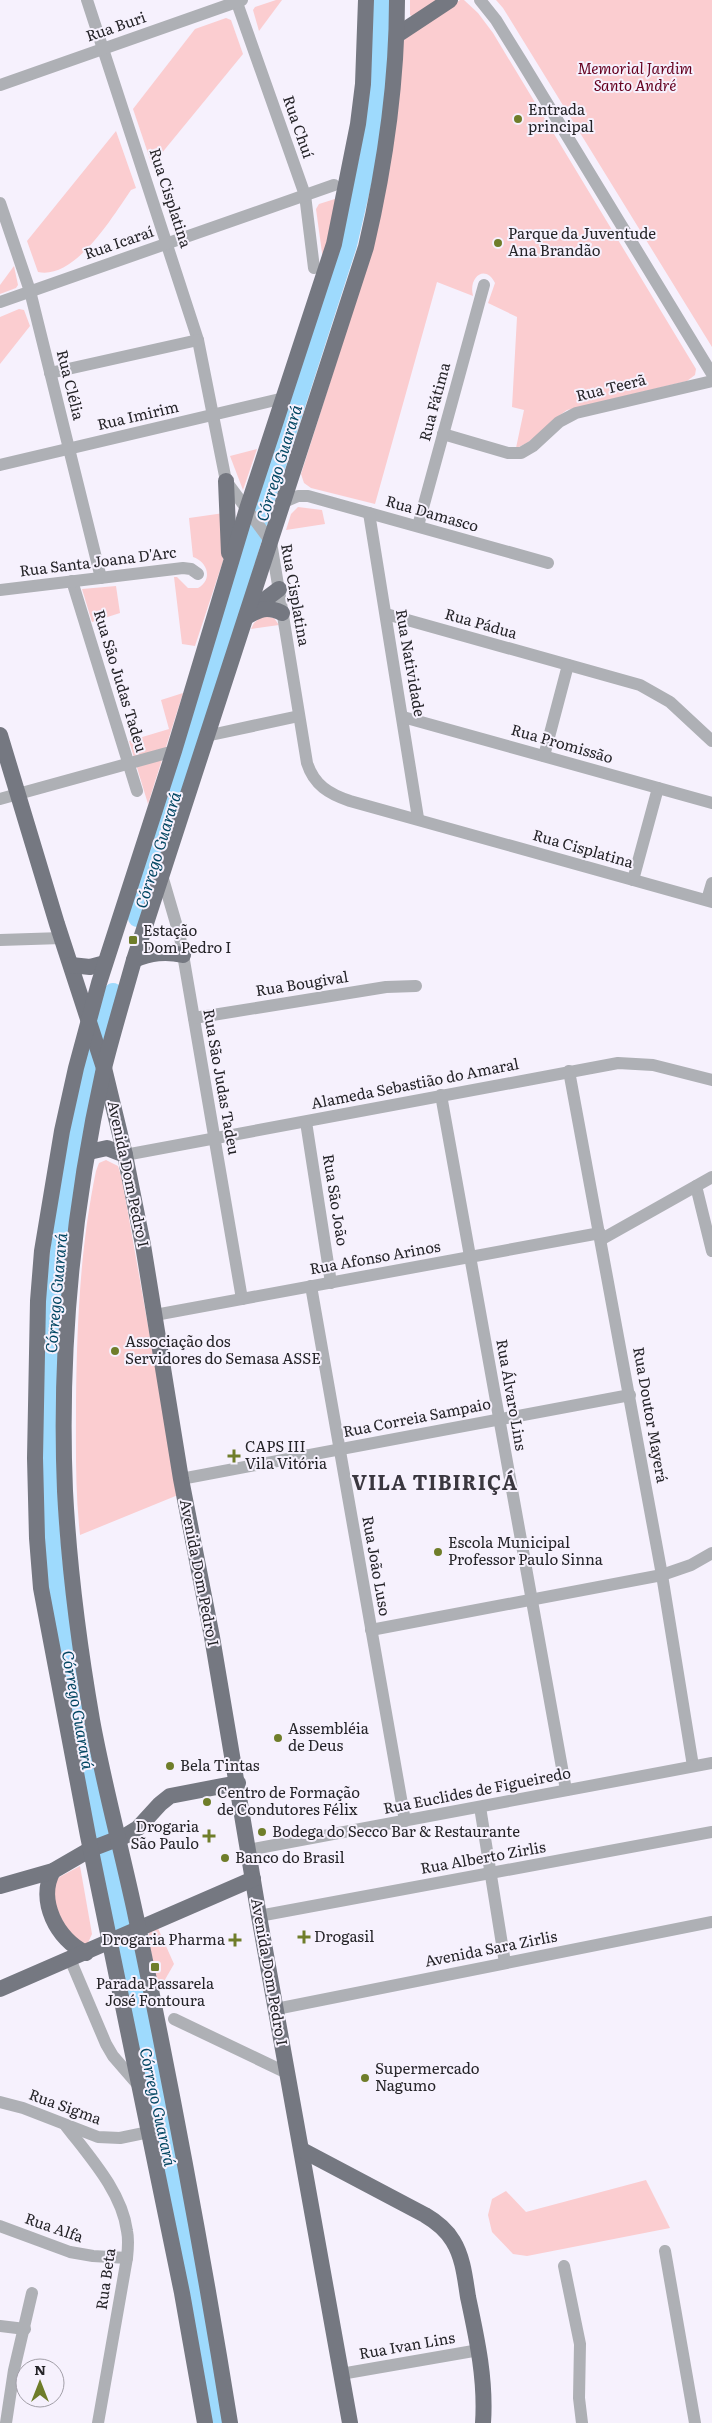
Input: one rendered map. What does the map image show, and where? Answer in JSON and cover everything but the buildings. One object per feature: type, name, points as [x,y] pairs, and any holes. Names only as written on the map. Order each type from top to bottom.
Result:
[{"type":"main road","points":[[230,2423],[105,1844],[58,1682],[39,1573],[35,1458],[36,1345],[42,1251],[62,1131],[76,1068],[91,1028],[105,963],[230,571],[251,515],[284,398],[334,244],[344,204],[363,84],[366,0]]},
{"type":"main road","points":[[205,2423],[182,2293],[140,2086],[124,1936],[105,1844],[93,1722],[76,1605],[66,1491],[64,1444],[67,1309],[71,1264],[103,1063],[161,872],[247,615],[267,537],[284,502],[366,247],[378,196],[386,147],[397,35],[398,0]]},
{"type":"main road","points":[[397,35],[450,0]]},
{"type":"main road","points":[[226,480],[230,571]]},
{"type":"main road","points":[[247,615],[279,589]]},
{"type":"main road","points":[[247,615],[263,608],[272,608],[282,613]]},
{"type":"main road","name":"Avenida Dom Pedro I","points":[[0,735],[62,938],[103,1063],[125,1155],[155,1315],[181,1479],[238,1782],[259,1916],[350,2423]]},
{"type":"main road","points":[[134,960],[147,954],[162,952],[183,955]]},
{"type":"main road","points":[[71,965],[90,966],[105,963]]},
{"type":"main road","points":[[89,1152],[116,1119]]},
{"type":"main road","points":[[89,1152],[107,1148],[125,1155]]},
{"type":"main road","points":[[0,1886],[53,1871],[138,1828],[170,1796],[238,1782]]},
{"type":"main road","points":[[53,1871],[47,1886],[46,1896],[60,1933],[75,1948],[86,1953]]},
{"type":"main road","points":[[0,1989],[253,1879]]},
{"type":"main road","points":[[302,2150],[441,2225],[458,2251],[484,2382],[483,2423]]},
{"type":"street","name":"Rua Cisplatina","points":[[87,0],[168,243],[198,340],[226,480],[267,537],[279,589],[309,769],[322,787],[336,796],[350,801],[418,818],[709,901]]},
{"type":"street","points":[[480,0],[496,20],[712,374]]},
{"type":"street","name":"Rua Buri","points":[[0,84],[238,1]]},
{"type":"street","name":"Rua Chuí","points":[[238,1],[305,195],[314,268]]},
{"type":"street","name":"Rua Icaraí","points":[[0,302],[334,185]]},
{"type":"street","name":"Rua Clélia","points":[[0,203],[30,291],[101,578]]},
{"type":"street","name":"Rua Fátima","points":[[418,526],[484,285]]},
{"type":"street","points":[[50,373],[198,340]]},
{"type":"street","name":"Rua Teerã","points":[[443,434],[508,453],[521,453],[533,446],[559,422],[576,413],[712,381]]},
{"type":"street","name":"Rua Imirim","points":[[0,465],[284,398]]},
{"type":"street","points":[[291,476],[308,496]]},
{"type":"street","name":"Rua Damasco","points":[[284,502],[298,496],[308,496],[548,563]]},
{"type":"street","name":"Rua Natividade","points":[[369,513],[418,818]]},
{"type":"street","name":"Rua Santa Joana D'Arc","points":[[0,590],[183,568],[191,569],[198,574]]},
{"type":"street","name":"Rua São Judas Tadeu","points":[[72,581],[137,791]]},
{"type":"street","name":"Rua Pádua","points":[[386,614],[630,681],[670,702],[712,741]]},
{"type":"street","points":[[544,756],[568,665]]},
{"type":"street","points":[[206,736],[299,716]]},
{"type":"street","name":"Rua Promissão","points":[[403,717],[712,803]]},
{"type":"street","points":[[0,799],[174,751]]},
{"type":"street","points":[[633,880],[658,788]]},
{"type":"street","name":"Rua São Judas Tadeu","points":[[161,872],[180,937],[242,1299]]},
{"type":"street","points":[[709,901],[712,884]]},
{"type":"street","points":[[0,940],[62,938]]},
{"type":"street","name":"Rua Bougival","points":[[194,1018],[386,986],[416,986]]},
{"type":"street","name":"Alameda Sebastião do Amaral","points":[[125,1155],[618,1063],[642,1063],[712,1080]]},
{"type":"street","name":"Rua Doutor Mayerá","points":[[569,1071],[630,1395],[693,1766]]},
{"type":"street","name":"Rua Álvaro Lins","points":[[441,1095],[566,1790]]},
{"type":"street","name":"Rua São João","points":[[306,1122],[331,1282]]},
{"type":"street","name":"Rua Afonso Arinos","points":[[155,1315],[470,1257],[601,1236],[712,1177]]},
{"type":"street","points":[[696,1186],[712,1251]]},
{"type":"street","name":"Rua João Luso","points":[[311,1286],[405,1821]]},
{"type":"street","name":"Rua Correia Sampaio","points":[[181,1479],[630,1395]]},
{"type":"street","points":[[371,1630],[662,1575],[691,1565],[712,1553]]},
{"type":"street","name":"Rua Euclides de Figueiredo","points":[[248,1850],[712,1763]]},
{"type":"street","points":[[480,1807],[505,1963]]},
{"type":"street","name":"Rua Alberto Zirlis","points":[[259,1916],[712,1832]]},
{"type":"street","name":"Avenida Sara Zirlis","points":[[276,2009],[712,1922]]},
{"type":"street","points":[[70,1960],[106,2044],[113,2056],[140,2086]]},
{"type":"street","points":[[174,2020],[287,2073]]},
{"type":"street","name":"Rua Sigma","points":[[0,2102],[23,2108],[84,2134],[108,2138],[149,2132]]},
{"type":"street","name":"Rua Beta","points":[[66,2126],[116,2199],[128,2232],[127,2258],[98,2423]]},
{"type":"street","name":"Rua Alfa","points":[[0,2226],[75,2254],[127,2258]]},
{"type":"street","points":[[665,2252],[695,2423]]},
{"type":"street","points":[[564,2266],[580,2344],[579,2398],[582,2423]]},
{"type":"street","points":[[6,2423],[4,2405],[25,2329],[32,2293]]},
{"type":"street","points":[[0,2326],[25,2329]]},
{"type":"street","name":"Rua Ivan Lins","points":[[342,2374],[479,2350]]},
{"type":"green space","points":[[276,0],[282,0],[259,31],[253,10],[255,7]]},
{"type":"green space","points":[[410,0],[439,0],[413,17],[410,15]]},
{"type":"green space","name":"Parque da Juventude Ana Brandão","points":[[460,0],[464,0],[478,13],[493,33],[696,369],[695,375],[687,381],[567,410],[530,441],[516,448],[524,410],[512,407],[517,317],[488,303],[495,283],[487,274],[483,273],[475,278],[472,289],[473,296],[437,282],[375,504],[311,488],[304,483],[301,474],[370,256],[403,41],[410,33]]},
{"type":"green space","name":"Memorial Jardim Santo André","points":[[496,0],[712,0],[712,347],[503,8]]},
{"type":"green space","points":[[226,18],[231,20],[243,54],[152,165],[133,109],[195,29]]},
{"type":"green space","points":[[116,131],[136,188],[131,190],[92,244],[79,256],[66,266],[52,272],[38,272],[27,241]]},
{"type":"green space","points":[[338,198],[323,260],[316,209],[319,204]]},
{"type":"green space","points":[[14,266],[18,285],[16,288],[0,294],[0,285]]},
{"type":"green space","points":[[19,309],[24,310],[30,326],[0,364],[0,317]]},
{"type":"green space","points":[[257,449],[243,490],[230,456]]},
{"type":"green space","points":[[298,507],[322,510],[325,524],[286,530],[291,514]]},
{"type":"green space","points":[[224,513],[223,561],[195,646],[182,644],[174,577],[177,577],[188,588],[198,588],[203,585],[207,576],[205,567],[198,559],[193,557],[189,518]]},
{"type":"green space","points":[[116,586],[120,613],[92,622],[82,589]]},
{"type":"green space","points":[[262,616],[274,618],[279,625],[251,629],[254,623]]},
{"type":"green space","points":[[183,693],[148,804],[129,741],[169,729],[161,700]]},
{"type":"green space","name":"Associação dos Servidores do Semasa ASSE","points":[[106,1160],[118,1166],[122,1179],[178,1495],[80,1535],[76,1402],[80,1286],[86,1229],[96,1171],[99,1163]]},
{"type":"green space","points":[[80,1866],[92,1934],[87,1945],[73,1943],[48,1890],[54,1880]]},
{"type":"green space","points":[[157,1926],[174,1964],[159,1990],[148,1937],[150,1930]]},
{"type":"green space","points":[[646,2180],[670,2228],[527,2256],[513,2254],[492,2232],[488,2215],[492,2199],[506,2191],[526,2212]]},
{"type":"waterway","name":"Córrego Guarará","points":[[137,918],[184,771],[252,542],[348,245],[368,159],[376,105],[382,0]]},
{"type":"waterway","name":"Córrego Guarará","points":[[113,992],[96,1053],[82,1116],[60,1242],[49,1369],[49,1497],[52,1549],[58,1601],[75,1704],[144,2036],[219,2423]]},
{"type":"place","name":"Entrada principal","points":[[518,119]]},
{"type":"place","name":"Parque da Juventude Ana Brandão","points":[[498,243]]},
{"type":"place","name":"Estação Dom Pedro I","points":[[133,940]]},
{"type":"place","name":"Associação dos Servidores do Semasa ASSE","points":[[115,1351]]},
{"type":"place","name":"CAPS III Vila Vitória","points":[[234,1456]]},
{"type":"place","name":"Escola Municipal Professor Paulo Sinna","points":[[438,1552]]},
{"type":"place","name":"Assembléia de Deus","points":[[278,1738]]},
{"type":"place","name":"Bela Tintas","points":[[170,1766]]},
{"type":"place","name":"Centro de Formação de Condutores Félix","points":[[207,1802]]},
{"type":"place","name":"Bodega do Secco Bar & Restaurante","points":[[262,1832]]},
{"type":"place","name":"Drogaria São Paulo","points":[[209,1836]]},
{"type":"place","name":"Banco do Brasil","points":[[225,1858]]},
{"type":"place","name":"Drogasil","points":[[304,1937]]},
{"type":"place","name":"Drogaria Pharma","points":[[235,1940]]},
{"type":"place","name":"Parada Passarela José Fontoura","points":[[155,1967]]},
{"type":"place","name":"Supermercado Nagumo","points":[[365,2078]]},
{"type":"district","name":"VILA TIBIRIÇÁ","points":[[435,1483]]}]
